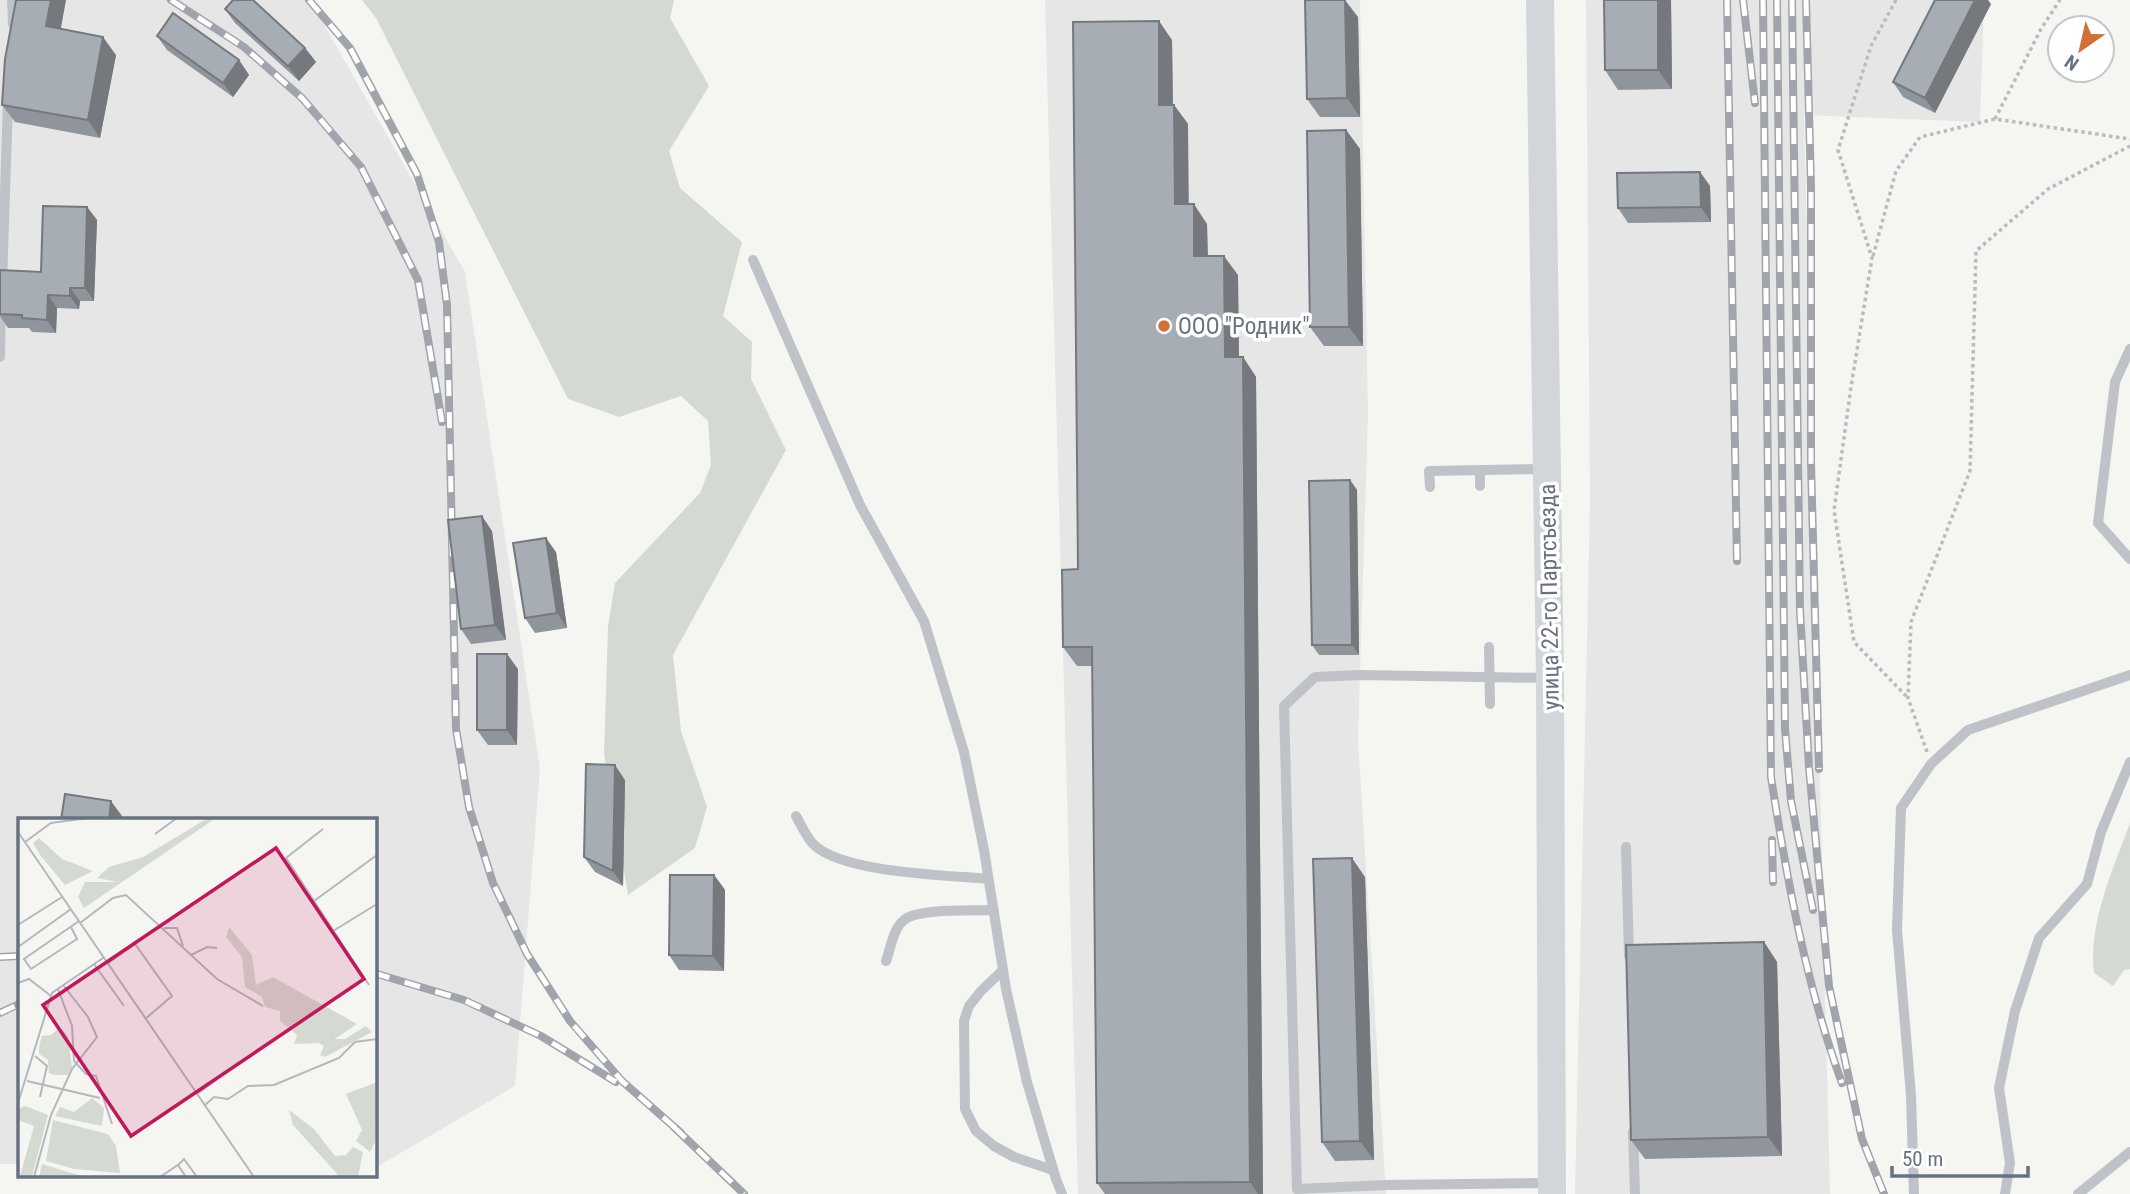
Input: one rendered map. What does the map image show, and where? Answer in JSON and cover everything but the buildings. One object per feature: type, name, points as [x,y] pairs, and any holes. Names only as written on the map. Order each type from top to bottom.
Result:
[{"type":"street","name":"улица 22-го Партсъезда","points":[[1540,0],[1550,678],[1552,1189]]},
{"type":"lane","points":[[12,0],[12,37]]},
{"type":"lane","points":[[0,357],[9,89]]},
{"type":"lane","points":[[753,260],[860,505],[924,621],[964,752],[1003,970],[1027,1082],[1062,1194]]},
{"type":"lane","points":[[2130,349],[2115,382],[2098,523],[2130,559]]},
{"type":"lane","points":[[1430,486],[1429,471],[1547,469]]},
{"type":"lane","points":[[1480,470],[1480,486]]},
{"type":"lane","points":[[1489,647],[1490,704]]},
{"type":"lane","points":[[1550,678],[1360,675],[1315,677],[1284,706],[1297,1189],[1386,1185],[1552,1189]]},
{"type":"lane","points":[[1914,1194],[1911,1095],[1897,930],[1901,808],[1931,764],[1968,730],[2130,675]]},
{"type":"lane","points":[[2005,1194],[2010,1163],[1999,1088],[2015,1012],[2039,938],[2087,884],[2101,832],[2130,762]]},
{"type":"lane","points":[[796,816],[813,843],[832,857],[855,865],[988,879]]},
{"type":"lane","points":[[1626,847],[1629,971]]},
{"type":"lane","points":[[886,961],[895,932],[904,920],[915,913],[992,910]]},
{"type":"lane","points":[[1003,970],[969,1006],[964,1021],[965,1109],[976,1131],[994,1146],[1014,1157],[1053,1170]]},
{"type":"lane","points":[[1633,1121],[1635,1194]]},
{"type":"lane","points":[[2078,1194],[2130,1152]]},
{"type":"path","points":[[1872,258],[1838,150],[1871,46],[1896,0]]},
{"type":"path","points":[[1995,119],[2041,29],[2060,0]]},
{"type":"path","points":[[1908,698],[1854,642],[1834,510],[1872,258],[1896,171],[1920,137],[1995,119],[2130,139]]},
{"type":"path","points":[[1931,764],[1908,698],[1912,622],[1970,471],[1976,251],[2048,189],[2130,146]]},
{"type":"shaded area","points":[[0,0],[310,0],[465,272],[540,769],[515,1086],[376,1167],[376,818],[18,818],[18,1164],[0,1164]]},
{"type":"shaded area","points":[[362,0],[674,0],[670,18],[709,86],[669,151],[680,188],[742,242],[723,316],[752,342],[751,379],[786,450],[673,655],[681,731],[707,807],[695,848],[628,895],[604,754],[608,626],[615,583],[700,493],[711,465],[708,421],[681,396],[619,417],[568,399],[376,18]]},
{"type":"shaded area","points":[[1045,0],[1360,0],[1368,413],[1358,739],[1386,1194],[1078,1194]]},
{"type":"shaded area","points":[[1586,0],[1984,0],[1980,122],[1804,115],[1830,1194],[1575,1194],[1590,501]]},
{"type":"shaded area","points":[[2130,823],[2130,969],[2124,970],[2113,986],[2094,973],[2093,954],[2103,897]]},
{"type":"railway","points":[[171,0],[244,47],[302,98],[361,167],[418,280],[442,422]]},
{"type":"railway","points":[[309,0],[350,48],[417,174],[439,242],[447,305],[456,729],[469,807],[493,883],[527,954],[570,1021],[622,1081],[681,1133]]},
{"type":"railway","points":[[1727,0],[1737,561]]},
{"type":"railway","points":[[1743,0],[1755,103]]},
{"type":"railway","points":[[1763,0],[1771,777],[1799,932],[1818,1008],[1842,1083]]},
{"type":"railway","points":[[1777,0],[1785,729],[1791,801],[1813,910]]},
{"type":"railway","points":[[1792,0],[1800,611],[1809,767],[1829,986],[1862,1139],[1884,1194]]},
{"type":"railway","points":[[1806,0],[1811,187],[1811,462],[1819,769]]},
{"type":"railway","points":[[1772,840],[1773,882]]},
{"type":"railway","points":[[0,957],[18,956]]},
{"type":"railway","points":[[376,974],[464,1000],[541,1036],[616,1082]]},
{"type":"railway","points":[[0,1013],[18,1004]]},
{"type":"railway","points":[[674,1127],[744,1194]]},
{"type":"place","name":"ООО \"Родник\"","points":[[1164,326]]}]
